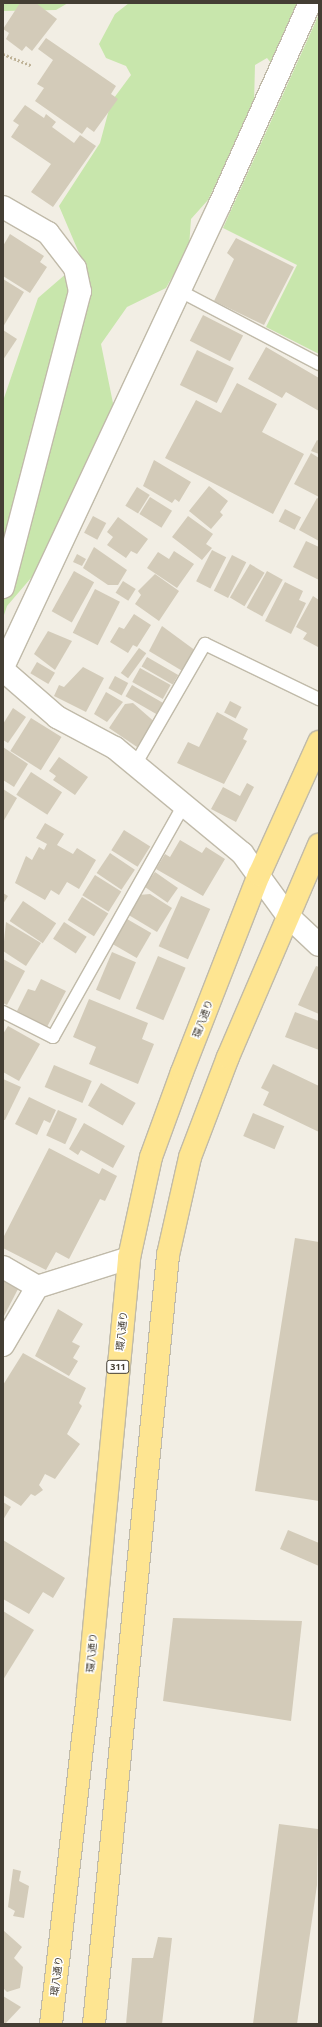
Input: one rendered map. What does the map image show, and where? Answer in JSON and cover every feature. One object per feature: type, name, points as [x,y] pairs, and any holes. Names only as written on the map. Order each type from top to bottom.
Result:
[{"type":"main road","name":"環八通り","points":[[51,2024],[88,1701],[130,1258],[151,1157],[259,875],[319,742]]},
{"type":"main road","points":[[94,2024],[168,1255],[190,1157],[287,915],[319,845]]},
{"type":"street","points":[[3,667],[180,291],[310,3]]},
{"type":"street","points":[[3,207],[48,234],[75,268],[80,291],[3,587]]},
{"type":"street","points":[[3,670],[57,717],[115,748],[183,806],[242,853],[287,915],[319,945]]},
{"type":"street","points":[[3,1345],[36,1287],[130,1258]]},
{"type":"street","points":[[3,1267],[36,1287]]},
{"type":"lane","points":[[180,291],[319,364]]},
{"type":"lane","points":[[135,765],[205,644],[319,699]]},
{"type":"lane","points":[[3,1012],[53,1037],[183,806]]},
{"type":"path","points":[[3,54],[32,66]]},
{"type":"green space","points":[[3,3],[68,3],[56,10],[3,11]]},
{"type":"green space","points":[[129,3],[299,3],[272,64],[267,58],[255,65],[254,104],[208,200],[191,219],[189,247],[166,288],[127,307],[101,344],[115,413],[43,564],[7,606],[3,618],[3,401],[38,298],[82,260],[59,206],[100,143],[111,102],[131,75],[126,66],[106,58],[99,44],[115,14]]},
{"type":"green space","points":[[319,14],[319,354],[266,327],[297,265],[223,228]]},
{"type":"building","points":[[20,3],[36,3],[57,19],[32,51],[26,46],[22,51],[6,39],[9,33],[3,29]]},
{"type":"building","points":[[46,38],[116,86],[111,94],[118,99],[94,132],[87,127],[82,134],[35,101],[44,88],[37,84],[53,60],[38,49]]},
{"type":"building","points":[[25,105],[44,118],[46,114],[56,122],[52,127],[74,143],[80,135],[96,146],[53,207],[31,192],[51,164],[11,137],[19,125],[13,121]]},
{"type":"building","points":[[10,234],[44,256],[40,262],[47,267],[30,293],[3,276],[3,246]]},
{"type":"building","points":[[236,238],[294,267],[264,325],[214,301],[234,259],[227,253]]},
{"type":"building","points":[[3,279],[24,292],[3,327]]},
{"type":"building","points":[[203,315],[243,335],[230,361],[190,341]]},
{"type":"building","points":[[3,330],[17,339],[3,360]]},
{"type":"building","points":[[266,347],[319,378],[319,411],[286,392],[282,398],[248,379]]},
{"type":"building","points":[[197,350],[234,368],[217,403],[180,385]]},
{"type":"building","points":[[237,383],[277,404],[262,432],[304,454],[273,514],[165,458],[196,400],[221,413]]},
{"type":"building","points":[[317,440],[319,441],[319,454],[311,451]]},
{"type":"building","points":[[311,453],[319,458],[319,497],[294,484]]},
{"type":"building","points":[[154,460],[191,482],[179,502],[175,499],[172,503],[143,486]]},
{"type":"building","points":[[209,486],[228,501],[220,512],[223,515],[211,529],[189,511]]},
{"type":"building","points":[[137,487],[150,495],[138,514],[125,506]]},
{"type":"building","points":[[150,497],[172,511],[161,528],[139,514]]},
{"type":"building","points":[[317,498],[319,499],[319,541],[299,530]]},
{"type":"building","points":[[285,509],[301,517],[295,530],[279,521]]},
{"type":"building","points":[[93,516],[106,523],[97,540],[84,533]]},
{"type":"building","points":[[188,516],[213,534],[206,544],[212,548],[202,560],[172,537]]},
{"type":"building","points":[[118,517],[148,539],[137,554],[131,551],[126,558],[107,545],[113,537],[107,532]]},
{"type":"building","points":[[306,541],[319,547],[319,580],[293,567]]},
{"type":"building","points":[[94,547],[127,570],[118,585],[108,585],[83,568]]},
{"type":"building","points":[[212,550],[226,557],[210,588],[196,581]]},
{"type":"building","points":[[174,551],[194,564],[177,588],[147,568],[158,552],[169,559]]},
{"type":"building","points":[[77,554],[86,559],[82,566],[73,562]]},
{"type":"building","points":[[232,555],[246,562],[228,598],[214,591]]},
{"type":"building","points":[[250,564],[265,573],[244,606],[230,597]]},
{"type":"building","points":[[74,571],[94,582],[72,622],[52,611]]},
{"type":"building","points":[[267,571],[283,580],[262,616],[247,608]]},
{"type":"building","points":[[155,574],[179,591],[159,621],[135,604],[141,595],[138,591]]},
{"type":"building","points":[[123,581],[136,589],[128,601],[116,593]]},
{"type":"building","points":[[285,582],[303,591],[299,600],[306,603],[291,634],[265,621]]},
{"type":"building","points":[[95,589],[120,602],[98,645],[73,633]]},
{"type":"building","points":[[313,596],[319,600],[318,647],[303,639],[307,633],[296,627]]},
{"type":"building","points":[[134,614],[151,625],[137,647],[133,645],[128,653],[110,642],[119,627],[124,629]]},
{"type":"building","points":[[162,626],[196,651],[184,672],[149,651]]},
{"type":"building","points":[[48,631],[72,641],[55,670],[34,654]]},
{"type":"building","points":[[139,648],[146,653],[128,678],[121,673]]},
{"type":"building","points":[[147,657],[178,675],[173,685],[142,667]]},
{"type":"building","points":[[37,662],[55,673],[48,684],[30,673]]},
{"type":"building","points":[[83,667],[104,678],[86,712],[54,696],[59,685],[64,687]]},
{"type":"building","points":[[140,668],[171,685],[163,699],[132,682]]},
{"type":"building","points":[[115,676],[128,683],[122,695],[108,688]]},
{"type":"building","points":[[132,685],[163,703],[157,714],[126,696]]},
{"type":"building","points":[[106,692],[123,702],[107,722],[94,714]]},
{"type":"building","points":[[230,701],[242,707],[236,718],[224,713]]},
{"type":"building","points":[[133,703],[157,724],[137,747],[109,728],[125,704]]},
{"type":"building","points":[[13,708],[26,717],[8,743],[3,740],[3,724]]},
{"type":"building","points":[[217,712],[248,729],[243,739],[247,741],[224,784],[177,763],[188,742],[199,747]]},
{"type":"building","points":[[31,718],[62,737],[41,770],[10,751]]},
{"type":"building","points":[[3,747],[28,764],[14,787],[3,780]]},
{"type":"building","points":[[59,757],[88,777],[75,795],[53,780],[56,776],[49,771]]},
{"type":"building","points":[[31,772],[62,792],[47,815],[16,795]]},
{"type":"building","points":[[247,783],[254,787],[236,822],[211,809],[223,787],[240,796]]},
{"type":"building","points":[[3,789],[17,798],[3,822]]},
{"type":"building","points":[[45,823],[64,834],[57,845],[73,854],[77,848],[96,860],[79,889],[67,882],[59,895],[51,890],[45,900],[15,883],[26,856],[32,860],[39,847],[44,850],[47,844],[36,838]]},
{"type":"building","points":[[124,830],[150,846],[138,867],[111,850]]},
{"type":"building","points":[[180,840],[202,853],[206,847],[225,859],[203,896],[156,869],[165,854],[170,857]]},
{"type":"building","points":[[110,853],[135,870],[121,890],[97,873]]},
{"type":"building","points":[[155,872],[178,888],[168,903],[145,887]]},
{"type":"building","points":[[95,875],[121,891],[109,912],[82,895]]},
{"type":"building","points":[[3,893],[8,896],[3,904]]},
{"type":"building","points":[[150,894],[172,908],[157,932],[127,914],[139,895]]},
{"type":"building","points":[[181,896],[210,909],[188,959],[159,946]]},
{"type":"building","points":[[82,897],[108,913],[94,936],[68,920]]},
{"type":"building","points":[[23,901],[56,923],[43,943],[10,921]]},
{"type":"building","points":[[127,919],[151,933],[137,958],[112,944]]},
{"type":"building","points":[[6,922],[41,943],[26,966],[3,951]]},
{"type":"building","points":[[64,922],[87,937],[76,953],[53,939]]},
{"type":"building","points":[[112,952],[136,962],[120,1000],[96,990]]},
{"type":"building","points":[[158,956],[186,968],[163,1020],[136,1008]]},
{"type":"building","points":[[3,959],[25,971],[7,1005],[3,1003]]},
{"type":"building","points":[[316,966],[319,967],[319,1014],[298,1005]]},
{"type":"building","points":[[41,979],[66,991],[47,1027],[17,1011],[28,989],[35,991]]},
{"type":"building","points":[[89,999],[148,1023],[142,1039],[154,1044],[138,1084],[89,1064],[96,1047],[73,1037]]},
{"type":"building","points":[[295,1012],[319,1021],[319,1050],[285,1037]]},
{"type":"building","points":[[8,1026],[40,1044],[19,1081],[3,1072],[3,1034]]},
{"type":"building","points":[[273,1064],[319,1086],[319,1132],[263,1105],[269,1092],[261,1088]]},
{"type":"building","points":[[54,1065],[92,1081],[82,1103],[45,1087]]},
{"type":"building","points":[[3,1079],[21,1087],[5,1120],[3,1120]]},
{"type":"building","points":[[101,1083],[136,1103],[123,1126],[88,1106]]},
{"type":"building","points":[[29,1097],[56,1110],[50,1123],[44,1120],[37,1135],[15,1124]]},
{"type":"building","points":[[58,1110],[77,1119],[65,1144],[46,1135]]},
{"type":"building","points":[[253,1113],[284,1126],[275,1149],[243,1136]]},
{"type":"building","points":[[84,1123],[125,1146],[113,1168],[81,1150],[78,1155],[69,1149]]},
{"type":"building","points":[[49,1148],[99,1174],[102,1168],[117,1176],[105,1201],[100,1199],[69,1259],[56,1252],[46,1270],[3,1248],[3,1238]]},
{"type":"building","points":[[295,1238],[319,1242],[319,1501],[255,1491]]},
{"type":"building","points":[[3,1281],[18,1289],[3,1318]]},
{"type":"building","points":[[58,1309],[83,1324],[72,1342],[80,1346],[73,1358],[78,1361],[69,1376],[35,1356]]},
{"type":"building","points":[[23,1353],[86,1388],[79,1403],[82,1406],[67,1434],[80,1444],[55,1479],[45,1474],[39,1485],[43,1490],[35,1496],[31,1494],[21,1506],[3,1495],[3,1385]]},
{"type":"building","points":[[3,1502],[11,1507],[3,1520]]},
{"type":"building","points":[[288,1530],[319,1543],[319,1566],[280,1549]]},
{"type":"building","points":[[3,1540],[65,1578],[53,1598],[43,1592],[29,1614],[3,1599]]},
{"type":"building","points":[[3,1611],[34,1630],[3,1680]]},
{"type":"building","points":[[173,1618],[302,1621],[291,1721],[163,1701]]},
{"type":"building","points":[[279,1824],[318,1829],[317,1885],[297,2024],[253,2024]]},
{"type":"building","points":[[13,1869],[21,1871],[19,1881],[29,1886],[24,1918],[13,1916],[15,1911],[8,1907]]},
{"type":"building","points":[[3,1930],[22,1947],[14,1958],[23,1967],[20,1988],[7,1992],[3,1988]]},
{"type":"building","points":[[158,1937],[172,1938],[162,2024],[126,2024],[132,1958],[153,1958]]},
{"type":"building","points":[[3,1996],[21,2007],[5,2024],[3,2024]]}]
